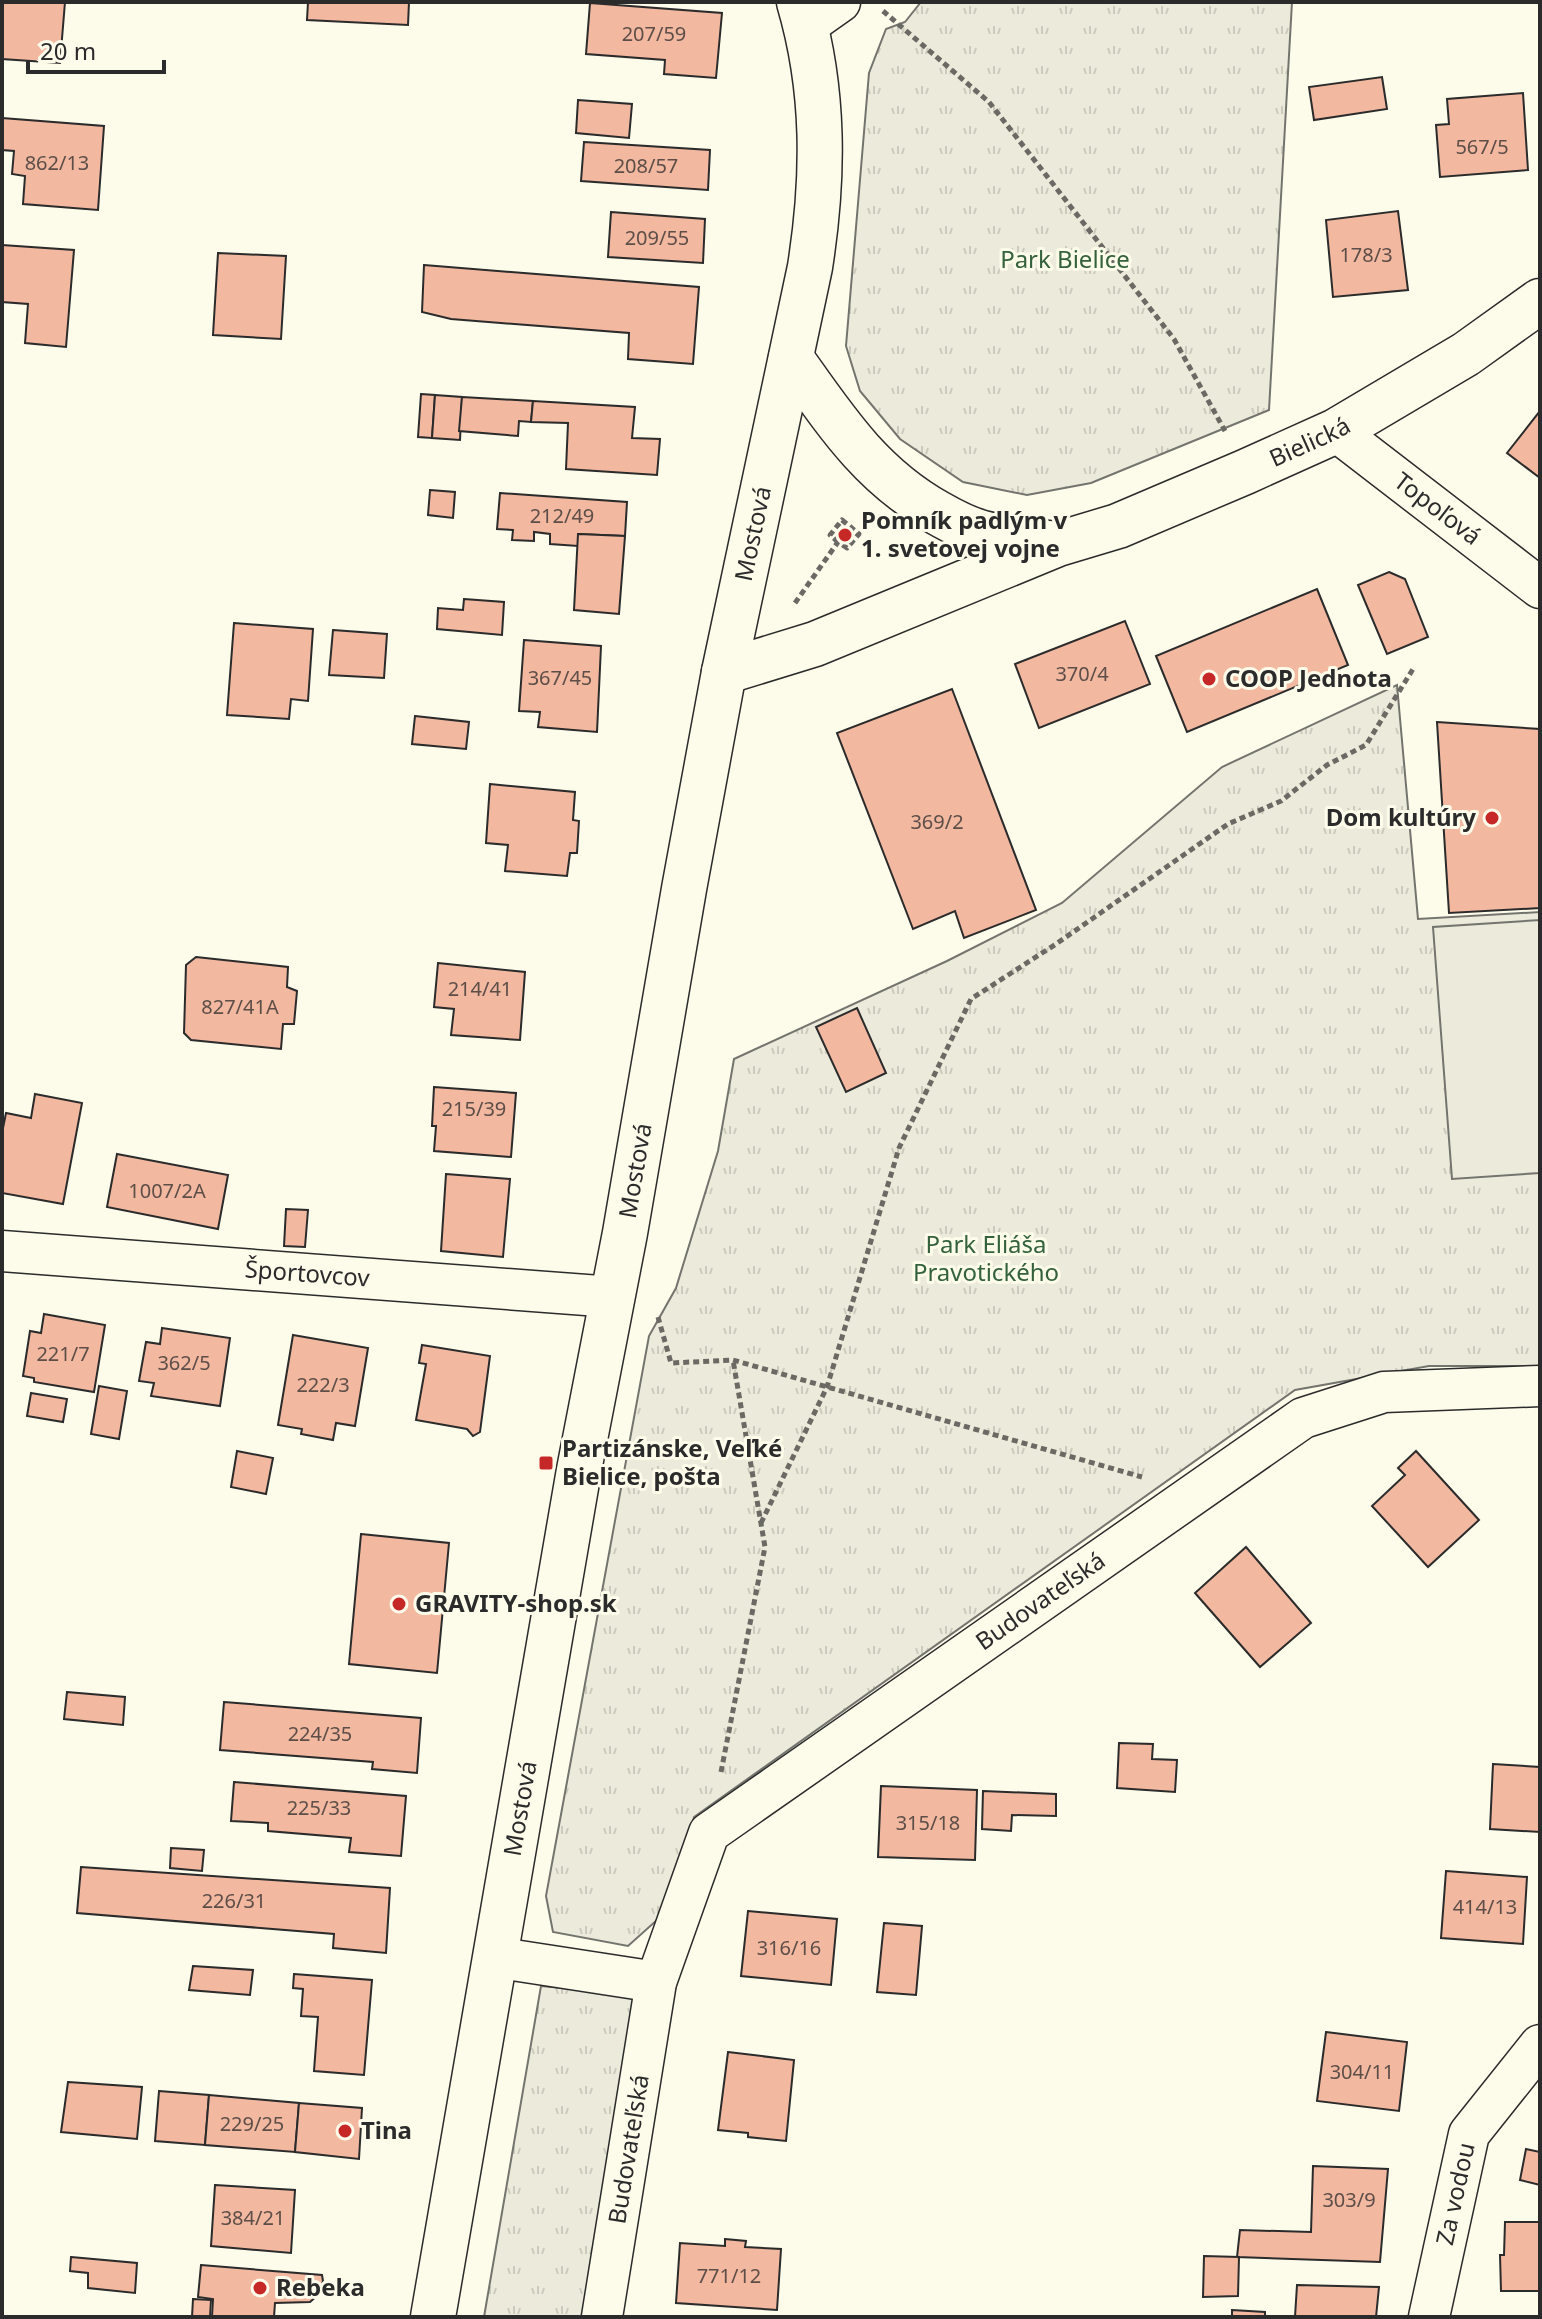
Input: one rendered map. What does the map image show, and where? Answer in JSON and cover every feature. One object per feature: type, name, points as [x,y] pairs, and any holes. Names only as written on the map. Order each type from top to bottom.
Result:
[{"type":"main road","name":"Mostová","points":[[433,2317],[579,1470],[613,1297],[684,889],[724,672],[820,208],[822,153],[815,10]]},
{"type":"main road","name":"Bielická","points":[[724,672],[815,644],[1058,544],[1118,526],[1336,431],[1466,354],[1540,301]]},
{"type":"main road","name":"Bielická","points":[[791,358],[862,454],[910,497],[981,533],[1058,544]]},
{"type":"street","name":"Topoľová","points":[[1336,431],[1540,588]]},
{"type":"street","name":"Športovcov","points":[[2,1251],[613,1297]]},
{"type":"street","name":"Budovateľská","points":[[602,2317],[656,1982],[709,1833],[1303,1418],[1384,1392],[1540,1386]]},
{"type":"street","points":[[494,1957],[656,1982]]},
{"type":"street","name":"Za vodou","points":[[1429,2317],[1469,2134],[1540,2045]]},
{"type":"path","points":[[889,16],[989,102],[1174,339],[1232,442]]},
{"type":"path","points":[[761,1523],[827,1387],[899,1148],[971,999],[1228,824],[1281,801],[1327,765],[1366,745],[1413,669]]},
{"type":"path","points":[[658,1317],[671,1363],[733,1360],[1196,1493]]},
{"type":"path","points":[[709,1833],[765,1547],[733,1360]]},
{"type":"green space","name":"Park Bielice","points":[[921,2],[1292,2],[1269,410],[1091,483],[1027,495],[963,482],[900,439],[860,391],[846,346],[869,73],[886,29],[905,22]]},
{"type":"green space","name":"Park Eliáša Pravotického","points":[[1397,685],[1418,919],[1540,912],[1540,1366],[1429,1366],[1295,1390],[694,1817],[676,1903],[628,1946],[553,1932],[546,1896],[649,1336],[676,1288],[718,1151],[734,1059],[947,961],[1062,903],[1222,767]]},
{"type":"green space","points":[[1540,920],[1540,1173],[1452,1179],[1433,927]]},
{"type":"green space","points":[[541,1986],[638,1995],[585,2317],[484,2317]]},
{"type":"building","points":[[2,2],[65,2],[60,63],[2,59]]},
{"type":"building","points":[[308,2],[409,2],[408,25],[307,20]]},
{"type":"building","points":[[590,3],[722,13],[716,78],[664,74],[665,60],[586,54]]},
{"type":"building","points":[[1382,77],[1387,109],[1314,120],[1309,87]]},
{"type":"building","points":[[1523,93],[1528,170],[1440,177],[1436,125],[1449,124],[1447,99]]},
{"type":"building","points":[[578,100],[632,104],[629,138],[576,133]]},
{"type":"building","points":[[2,118],[104,126],[98,210],[23,204],[25,176],[12,174],[14,151],[2,150]]},
{"type":"building","points":[[584,142],[710,150],[708,190],[581,181]]},
{"type":"building","points":[[1398,211],[1408,290],[1333,297],[1326,220]]},
{"type":"building","points":[[611,212],[705,219],[703,263],[608,257]]},
{"type":"building","points":[[2,245],[74,250],[66,347],[25,343],[28,304],[2,302]]},
{"type":"building","points":[[218,253],[286,256],[281,339],[213,335]]},
{"type":"building","points":[[424,265],[699,287],[693,364],[628,359],[629,333],[451,319],[422,312]]},
{"type":"building","points":[[421,394],[435,395],[432,438],[418,437]]},
{"type":"building","points":[[435,395],[462,397],[460,440],[432,438]]},
{"type":"building","points":[[462,397],[533,401],[531,422],[519,421],[518,436],[459,431]]},
{"type":"building","points":[[533,401],[635,407],[632,438],[660,439],[657,475],[566,469],[568,423],[531,422]]},
{"type":"building","points":[[1540,411],[1540,478],[1507,453]]},
{"type":"building","points":[[430,490],[455,492],[453,518],[428,515]]},
{"type":"building","points":[[500,493],[627,502],[625,536],[578,534],[578,546],[550,544],[550,534],[534,532],[534,541],[512,540],[513,530],[497,529]]},
{"type":"building","points":[[578,534],[625,536],[619,614],[574,610]]},
{"type":"building","points":[[1389,572],[1405,579],[1428,637],[1387,654],[1358,585]]},
{"type":"building","points":[[1317,589],[1348,665],[1187,732],[1156,656]]},
{"type":"building","points":[[464,599],[504,602],[502,635],[437,629],[438,608],[463,610]]},
{"type":"building","points":[[1125,621],[1150,684],[1039,728],[1015,664]]},
{"type":"building","points":[[234,623],[313,629],[308,701],[291,699],[289,719],[227,715]]},
{"type":"building","points":[[333,630],[387,634],[384,678],[329,675]]},
{"type":"building","points":[[524,640],[601,646],[597,732],[538,727],[540,712],[519,711]]},
{"type":"building","points":[[952,689],[1036,910],[964,938],[955,911],[913,929],[837,733]]},
{"type":"building","points":[[415,716],[469,722],[466,749],[412,744]]},
{"type":"building","name":"Dom kultúry","points":[[1437,722],[1540,729],[1540,908],[1449,913]]},
{"type":"building","points":[[490,784],[575,792],[573,820],[579,821],[577,853],[570,853],[567,876],[505,871],[508,845],[486,843]]},
{"type":"building","points":[[196,957],[288,967],[287,987],[297,991],[294,1024],[283,1024],[281,1049],[191,1040],[184,1033],[186,965]]},
{"type":"building","points":[[438,963],[525,972],[520,1040],[451,1035],[454,1009],[434,1007]]},
{"type":"building","points":[[857,1008],[886,1073],[846,1092],[816,1027]]},
{"type":"building","points":[[434,1087],[516,1093],[511,1157],[434,1151]]},
{"type":"building","points":[[35,1094],[82,1103],[63,1204],[2,1193],[2,1133],[6,1113],[31,1118]]},
{"type":"building","points":[[117,1154],[228,1175],[218,1229],[107,1207]]},
{"type":"building","points":[[446,1174],[510,1179],[503,1257],[441,1251]]},
{"type":"building","points":[[286,1209],[308,1210],[305,1247],[284,1246]]},
{"type":"building","points":[[44,1314],[105,1325],[94,1392],[34,1382],[34,1378],[23,1376],[30,1331],[41,1333]]},
{"type":"building","points":[[162,1328],[230,1338],[220,1406],[151,1396],[154,1383],[139,1381],[146,1342],[160,1344]]},
{"type":"building","points":[[293,1335],[368,1348],[355,1426],[336,1423],[333,1440],[301,1434],[302,1429],[278,1425]]},
{"type":"building","points":[[422,1345],[490,1356],[480,1432],[473,1436],[467,1429],[416,1420],[426,1364],[419,1363]]},
{"type":"building","points":[[99,1386],[127,1391],[119,1439],[91,1434]]},
{"type":"building","points":[[31,1393],[67,1399],[63,1422],[27,1416]]},
{"type":"building","points":[[237,1451],[273,1458],[266,1494],[231,1487]]},
{"type":"building","points":[[1416,1451],[1479,1520],[1428,1567],[1372,1506],[1405,1475],[1398,1468]]},
{"type":"building","name":"GRAVITY-shop.sk","points":[[361,1534],[449,1543],[437,1673],[349,1664]]},
{"type":"building","points":[[1246,1547],[1311,1623],[1260,1667],[1195,1593]]},
{"type":"building","points":[[67,1692],[125,1697],[123,1725],[64,1719]]},
{"type":"building","points":[[224,1702],[421,1718],[417,1773],[372,1769],[373,1762],[220,1750]]},
{"type":"building","points":[[1119,1743],[1153,1744],[1152,1759],[1177,1760],[1175,1792],[1117,1788]]},
{"type":"building","points":[[1493,1764],[1540,1767],[1540,1832],[1490,1829]]},
{"type":"building","points":[[234,1782],[406,1796],[401,1856],[349,1852],[351,1838],[268,1831],[268,1823],[231,1821]]},
{"type":"building","points":[[881,1786],[977,1790],[975,1860],[878,1857]]},
{"type":"building","points":[[983,1791],[1056,1794],[1056,1816],[1012,1815],[1011,1831],[982,1829]]},
{"type":"building","points":[[171,1848],[204,1850],[202,1871],[170,1868]]},
{"type":"building","points":[[81,1867],[390,1888],[386,1953],[333,1948],[334,1934],[77,1913]]},
{"type":"building","points":[[1446,1871],[1527,1877],[1523,1944],[1441,1938]]},
{"type":"building","points":[[748,1911],[837,1919],[831,1985],[741,1976]]},
{"type":"building","points":[[884,1923],[922,1926],[916,1995],[877,1992]]},
{"type":"building","points":[[193,1966],[253,1970],[250,1995],[189,1990]]},
{"type":"building","points":[[294,1974],[372,1980],[364,2075],[314,2071],[318,2017],[301,2016],[303,1989],[293,1988]]},
{"type":"building","points":[[1326,2032],[1407,2042],[1399,2111],[1317,2101]]},
{"type":"building","points":[[728,2052],[794,2060],[786,2141],[718,2130]]},
{"type":"building","points":[[68,2082],[142,2087],[137,2139],[61,2132]]},
{"type":"building","points":[[159,2091],[209,2095],[205,2145],[155,2141]]},
{"type":"building","points":[[209,2095],[299,2103],[295,2152],[205,2145]]},
{"type":"building","points":[[299,2103],[362,2108],[359,2159],[295,2152]]},
{"type":"building","points":[[1526,2149],[1540,2152],[1540,2185],[1520,2180]]},
{"type":"building","points":[[1313,2166],[1388,2169],[1380,2262],[1237,2257],[1240,2230],[1311,2232]]},
{"type":"building","points":[[215,2185],[295,2190],[291,2253],[211,2246]]},
{"type":"building","points":[[1505,2222],[1540,2222],[1540,2291],[1501,2291],[1500,2255],[1504,2255]]},
{"type":"building","points":[[725,2239],[746,2241],[745,2247],[781,2249],[777,2310],[676,2303],[680,2243],[725,2246]]},
{"type":"building","points":[[1204,2256],[1239,2257],[1238,2296],[1203,2297]]},
{"type":"building","points":[[71,2257],[137,2263],[135,2293],[88,2288],[88,2273],[70,2271]]},
{"type":"building","name":"Rebeka","points":[[201,2265],[322,2275],[323,2281],[318,2295],[310,2302],[275,2303],[274,2317],[212,2317],[213,2299],[198,2297]]},
{"type":"building","points":[[1297,2285],[1379,2287],[1376,2317],[1295,2317]]},
{"type":"building","points":[[193,2299],[211,2300],[210,2317],[192,2317]]},
{"type":"building","points":[[1232,2310],[1265,2312],[1265,2317],[1232,2317]]},
{"type":"place","name":"Pomník padlým v 1. svetovej vojne","points":[[845,535]]},
{"type":"place","name":"COOP Jednota","points":[[1209,679]]},
{"type":"place","name":"Dom kultúry","points":[[1492,818]]},
{"type":"place","name":"Partizánske, Veľké Bielice, pošta","points":[[546,1463]]},
{"type":"place","name":"GRAVITY-shop.sk","points":[[399,1604]]},
{"type":"place","name":"Tina","points":[[345,2131]]},
{"type":"place","name":"Rebeka","points":[[260,2288]]}]
